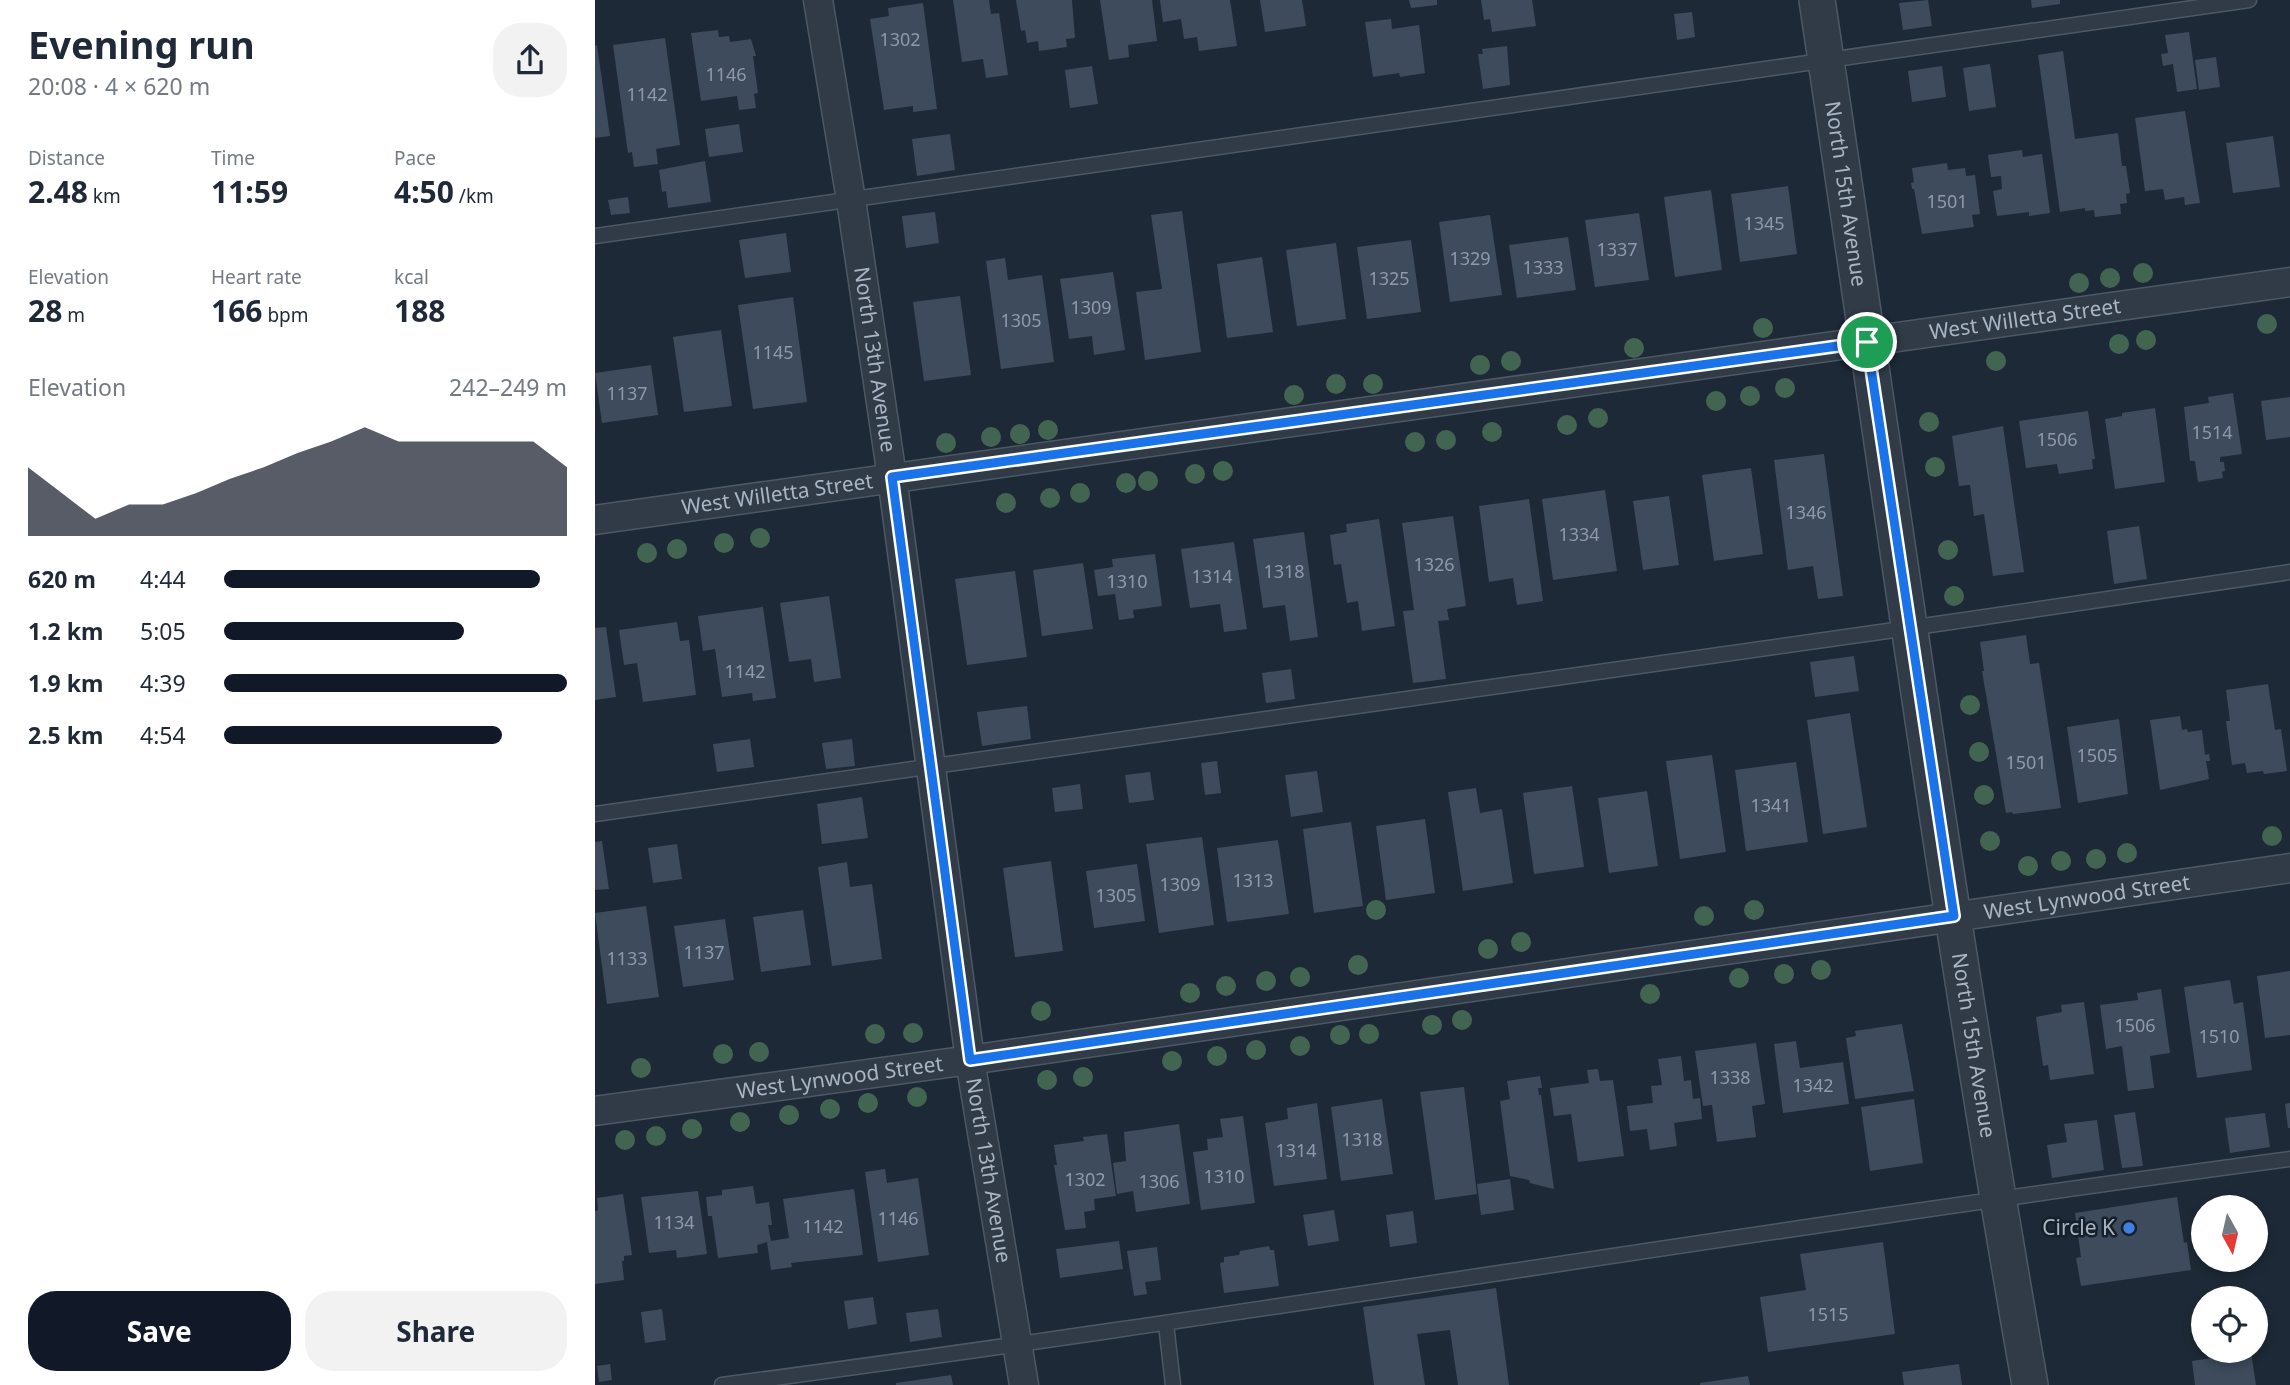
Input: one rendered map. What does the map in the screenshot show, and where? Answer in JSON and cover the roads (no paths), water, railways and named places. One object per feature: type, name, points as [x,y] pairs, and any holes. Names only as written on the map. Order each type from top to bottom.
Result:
[{"type":"street","name":"North 13th Avenue","points":[[818,0],[892,477],[970,1060],[1024,1385]]},
{"type":"street","name":"North 15th Avenue","points":[[1818,0],[1954,916],[2030,1385]]},
{"type":"street","name":"West Willetta Street","points":[[595,520],[2290,282]]},
{"type":"street","name":"West Lynwood Street","points":[[595,1111],[970,1060],[2290,868]]},
{"type":"lane","points":[[595,236],[2249,0]]},
{"type":"lane","points":[[595,814],[2290,572]]},
{"type":"lane","points":[[722,1385],[1019,1346],[1999,1198],[2290,1159]]},
{"type":"lane","points":[[1166,1324],[1174,1385]]},
{"type":"place","name":"Circle K","points":[[2129,1228]]}]
